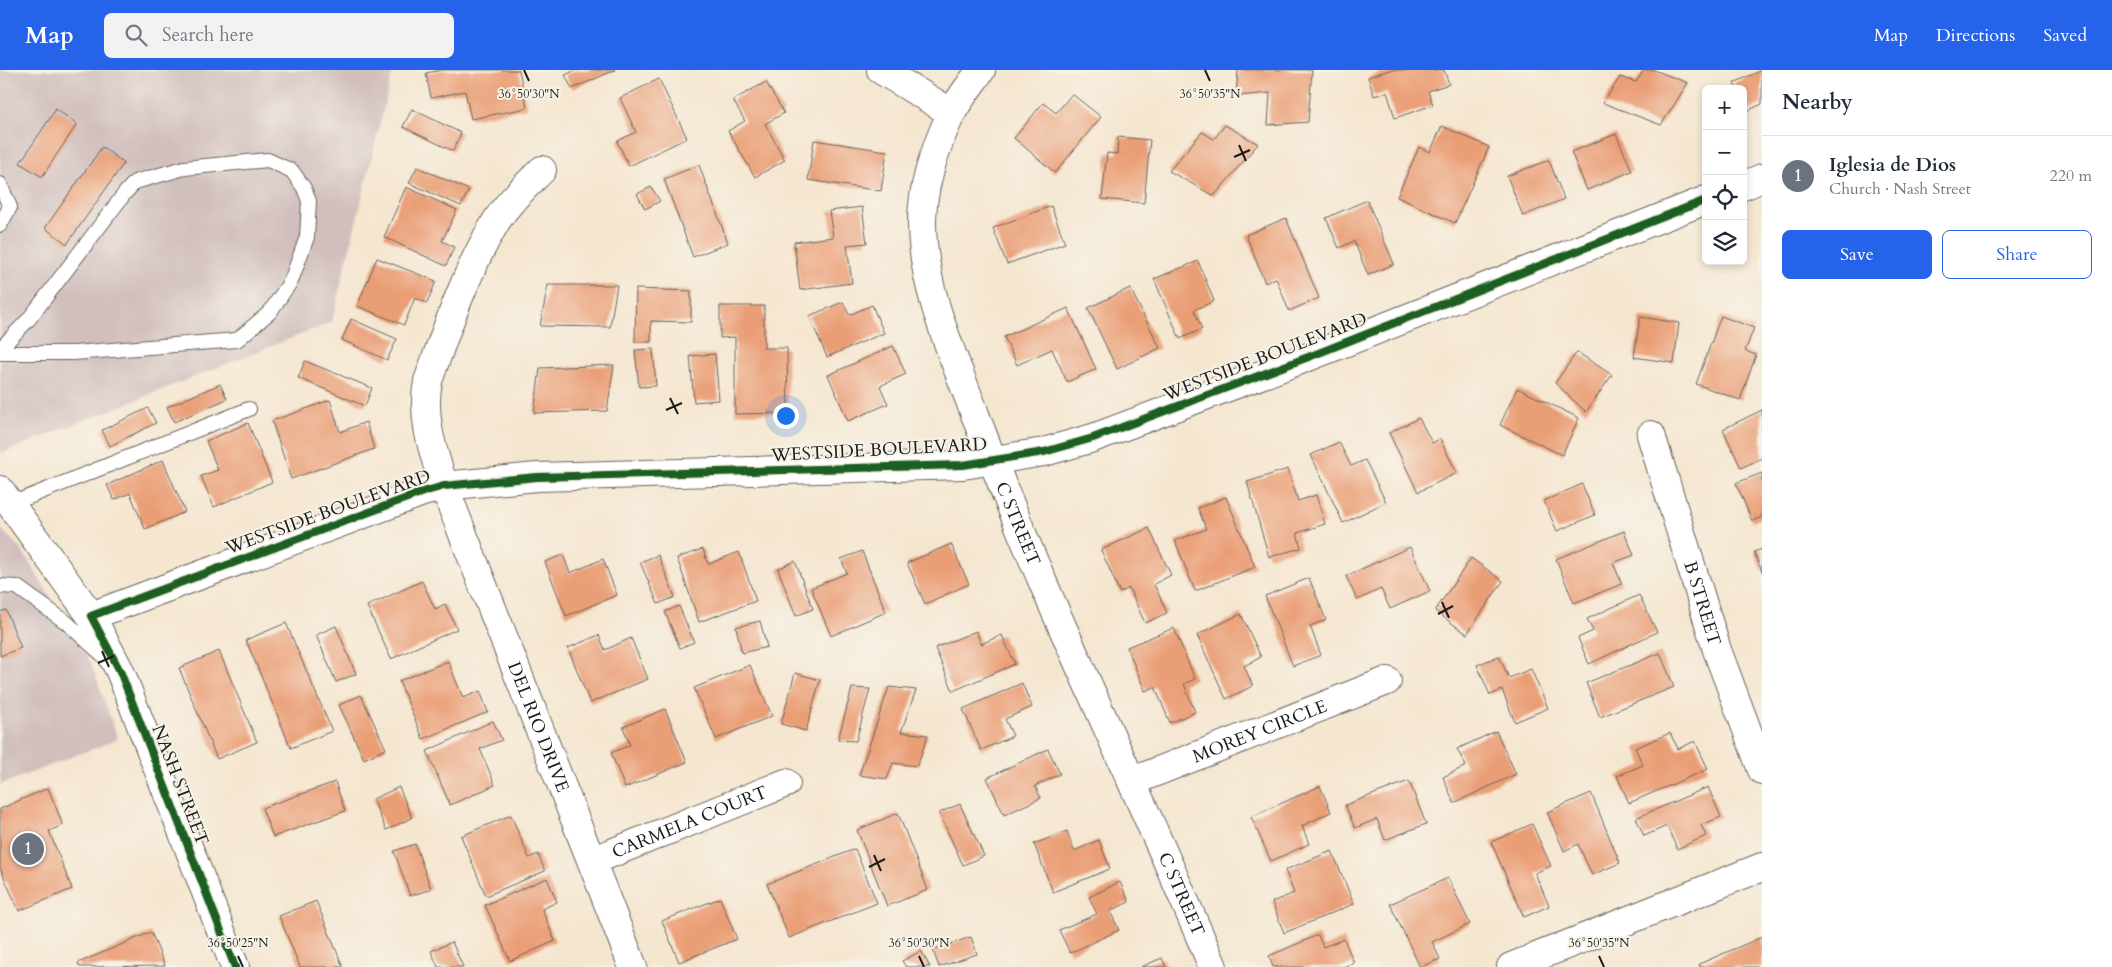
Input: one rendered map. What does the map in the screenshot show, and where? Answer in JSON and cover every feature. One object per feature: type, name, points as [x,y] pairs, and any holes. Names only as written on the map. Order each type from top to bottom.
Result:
[{"type":"street","points":[[881,70],[952,113]]},
{"type":"street","name":"C STREET","points":[[981,70],[952,113],[933,161],[928,182],[922,218],[923,245],[931,291],[993,461],[1049,599],[1133,781],[1213,967]]},
{"type":"street","name":"DEL RIO DRIVE","points":[[542,170],[512,200],[494,224],[472,265],[428,381],[425,396],[426,424],[444,486],[634,967]]},
{"type":"street","points":[[1747,184],[1762,178]]},
{"type":"street","name":"WESTSIDE BOULEVARD","points":[[91,616],[422,492],[444,486],[537,477],[963,465],[1044,452],[1093,438],[1311,356],[1702,202]]},
{"type":"street","name":"B STREET","points":[[1652,435],[1717,650],[1762,770]]},
{"type":"street","name":"NASH STREET","points":[[4,495],[91,616],[120,671],[235,967]]},
{"type":"street","name":"MOREY CIRCLE","points":[[1133,781],[1387,681]]},
{"type":"street","name":"CARMELA COURT","points":[[592,861],[786,783]]},
{"type":"street","points":[[1511,967],[1762,867]]},
{"type":"lane","points":[[268,160],[292,172],[304,188],[309,201],[307,237],[291,281],[270,312],[237,340],[74,353],[0,351],[29,319],[135,182],[184,168],[268,160]]},
{"type":"lane","points":[[0,184],[10,207],[0,225]]},
{"type":"lane","points":[[4,495],[249,409]]},
{"type":"lane","points":[[0,586],[17,588],[52,612],[120,671]]},
{"type":"shaded area","points":[[0,70],[393,70],[332,322],[0,454]]},
{"type":"shaded area","points":[[0,528],[21,549],[91,663],[118,739],[0,785]]},
{"type":"building","points":[[442,70],[519,70],[527,108],[471,119],[465,91],[431,98],[426,73]]},
{"type":"building","points":[[576,70],[615,70],[572,89],[565,75]]},
{"type":"building","points":[[1238,70],[1312,70],[1308,122],[1268,125],[1270,93],[1236,96]]},
{"type":"building","points":[[1389,70],[1444,70],[1449,84],[1428,91],[1433,105],[1395,118],[1387,92],[1374,96],[1368,77]]},
{"type":"building","points":[[1644,70],[1654,70],[1688,83],[1661,125],[1603,103],[1620,77],[1636,82]]},
{"type":"building","points":[[1762,70],[1762,104],[1747,111],[1747,85],[1735,85],[1734,83]]},
{"type":"building","points":[[659,79],[687,138],[629,166],[617,141],[636,132],[620,98]]},
{"type":"building","points":[[766,82],[784,113],[765,124],[785,160],[755,177],[728,131],[745,121],[733,100]]},
{"type":"building","points":[[1072,94],[1101,117],[1055,173],[1014,138],[1043,103],[1056,113]]},
{"type":"building","points":[[56,109],[77,124],[42,177],[20,163]]},
{"type":"building","points":[[412,109],[461,133],[453,151],[403,127]]},
{"type":"building","points":[[1225,125],[1258,144],[1214,196],[1169,171],[1202,132],[1214,139]]},
{"type":"building","points":[[1442,126],[1489,147],[1455,223],[1397,197],[1419,147],[1430,152]]},
{"type":"building","points":[[1616,134],[1632,171],[1587,190],[1571,152]]},
{"type":"building","points":[[1118,137],[1150,140],[1144,203],[1102,199],[1107,153],[1117,154]]},
{"type":"building","points":[[814,140],[887,151],[881,191],[808,180]]},
{"type":"building","points":[[102,147],[124,163],[67,244],[45,228]]},
{"type":"building","points":[[1549,160],[1564,199],[1523,216],[1507,176]]},
{"type":"building","points":[[699,165],[728,243],[693,257],[664,179]]},
{"type":"building","points":[[417,167],[469,190],[461,206],[409,183]]},
{"type":"building","points":[[406,187],[457,210],[442,241],[454,247],[446,266],[384,237]]},
{"type":"building","points":[[651,187],[660,201],[645,209],[637,194]]},
{"type":"building","points":[[1367,200],[1394,264],[1368,275],[1354,241],[1339,248],[1326,218]]},
{"type":"building","points":[[1051,206],[1065,243],[1007,264],[993,228]]},
{"type":"building","points":[[862,207],[867,243],[847,245],[852,283],[800,290],[794,242],[833,237],[829,211]]},
{"type":"building","points":[[1286,218],[1319,298],[1289,311],[1276,278],[1265,283],[1246,235]]},
{"type":"building","points":[[377,258],[436,281],[427,303],[415,298],[404,325],[357,306]]},
{"type":"building","points":[[1198,261],[1214,301],[1194,310],[1202,329],[1180,339],[1154,279]]},
{"type":"building","points":[[548,285],[617,285],[610,327],[540,326]]},
{"type":"building","points":[[1130,288],[1160,348],[1117,369],[1088,308]]},
{"type":"building","points":[[636,289],[691,291],[691,322],[651,321],[651,342],[635,342]]},
{"type":"building","points":[[843,302],[849,315],[872,305],[884,333],[827,357],[809,316]]},
{"type":"building","points":[[720,306],[764,306],[764,348],[787,348],[788,413],[735,414],[735,337],[720,338]]},
{"type":"building","points":[[1068,308],[1096,369],[1067,382],[1052,349],[1017,365],[1004,337]]},
{"type":"building","points":[[1721,316],[1754,328],[1745,351],[1756,355],[1740,400],[1696,384]]},
{"type":"building","points":[[1640,317],[1679,323],[1674,363],[1634,357]]},
{"type":"building","points":[[351,319],[397,339],[387,360],[342,340]]},
{"type":"building","points":[[893,346],[906,374],[880,386],[888,404],[848,421],[828,375]]},
{"type":"building","points":[[653,349],[656,386],[639,387],[635,350]]},
{"type":"building","points":[[1577,352],[1612,375],[1586,412],[1555,383]]},
{"type":"building","points":[[715,354],[719,400],[694,402],[690,356]]},
{"type":"building","points":[[305,361],[372,388],[365,406],[298,378]]},
{"type":"building","points":[[614,365],[607,411],[534,413],[540,368]]},
{"type":"building","points":[[220,384],[227,399],[174,422],[167,407]]},
{"type":"building","points":[[1517,388],[1579,418],[1562,455],[1500,425]]},
{"type":"building","points":[[330,400],[340,432],[366,422],[374,449],[291,479],[272,421]]},
{"type":"building","points":[[148,408],[156,423],[110,446],[102,430]]},
{"type":"building","points":[[1762,410],[1762,458],[1741,468],[1723,429]]},
{"type":"building","points":[[1419,418],[1432,443],[1440,439],[1457,473],[1418,492],[1389,433]]},
{"type":"building","points":[[248,423],[272,482],[214,507],[201,476],[218,470],[206,441]]},
{"type":"building","points":[[1339,442],[1351,466],[1365,460],[1386,502],[1343,523],[1311,455]]},
{"type":"building","points":[[163,460],[185,512],[145,529],[130,493],[114,500],[107,485]]},
{"type":"building","points":[[1288,469],[1298,501],[1316,495],[1325,524],[1297,533],[1301,548],[1269,557],[1247,482]]},
{"type":"building","points":[[1762,473],[1762,517],[1752,521],[1736,483]]},
{"type":"building","points":[[1582,484],[1595,515],[1557,531],[1544,501]]},
{"type":"building","points":[[1226,497],[1255,567],[1195,591],[1175,541],[1206,529],[1198,508]]},
{"type":"building","points":[[1149,528],[1171,575],[1154,584],[1167,613],[1145,623],[1129,588],[1120,593],[1101,550]]},
{"type":"building","points":[[1624,531],[1634,555],[1613,563],[1622,584],[1574,603],[1556,559]]},
{"type":"building","points":[[951,544],[969,584],[925,604],[907,563]]},
{"type":"building","points":[[1410,547],[1430,591],[1390,609],[1381,589],[1357,600],[1346,576]]},
{"type":"building","points":[[703,549],[708,564],[739,552],[756,601],[699,622],[677,558]]},
{"type":"building","points":[[1762,549],[1762,572],[1754,552]]},
{"type":"building","points":[[862,551],[886,612],[831,636],[811,588],[847,573],[841,559]]},
{"type":"building","points":[[563,555],[570,573],[603,559],[617,595],[566,616],[545,562]]},
{"type":"building","points":[[658,555],[675,597],[658,604],[640,562]]},
{"type":"building","points":[[1471,558],[1503,581],[1467,634],[1435,611]]},
{"type":"building","points":[[795,561],[813,609],[796,616],[778,569]]},
{"type":"building","points":[[1309,578],[1326,620],[1310,626],[1321,655],[1293,666],[1265,596]]},
{"type":"building","points":[[422,581],[435,609],[445,604],[457,629],[391,659],[367,606]]},
{"type":"building","points":[[1639,595],[1657,632],[1589,664],[1578,638],[1593,631],[1587,619]]},
{"type":"building","points":[[679,606],[694,642],[680,648],[665,612]]},
{"type":"building","points":[[6,610],[21,648],[0,656],[0,612]]},
{"type":"building","points":[[1241,614],[1261,657],[1244,666],[1253,686],[1226,699],[1197,635]]},
{"type":"building","points":[[760,621],[767,647],[742,653],[736,627]]},
{"type":"building","points":[[286,623],[332,731],[291,748],[246,640]]},
{"type":"building","points":[[336,626],[356,674],[336,682],[316,635]]},
{"type":"building","points":[[1174,628],[1195,679],[1184,684],[1195,712],[1170,723],[1155,687],[1145,691],[1127,647]]},
{"type":"building","points":[[976,631],[981,644],[1002,635],[1015,664],[953,691],[935,648]]},
{"type":"building","points":[[599,635],[605,650],[631,638],[648,679],[590,703],[568,648]]},
{"type":"building","points":[[219,651],[257,742],[217,759],[179,668]]},
{"type":"building","points":[[1660,653],[1674,687],[1600,717],[1586,683]]},
{"type":"building","points":[[1499,656],[1509,678],[1531,669],[1548,708],[1515,722],[1502,690],[1490,695],[1477,665]]},
{"type":"building","points":[[448,661],[463,698],[480,691],[488,712],[423,739],[399,681]]},
{"type":"building","points":[[750,665],[772,716],[716,739],[694,688]]},
{"type":"building","points":[[795,673],[820,680],[806,731],[781,724]]},
{"type":"building","points":[[1022,683],[1032,707],[1005,719],[1013,736],[981,750],[963,709]]},
{"type":"building","points":[[889,687],[916,690],[901,732],[928,735],[917,766],[893,763],[887,779],[859,775]]},
{"type":"building","points":[[852,688],[870,689],[856,741],[838,740]]},
{"type":"building","points":[[361,695],[386,749],[364,759],[339,705]]},
{"type":"building","points":[[665,709],[687,762],[625,788],[611,753],[630,745],[623,727]]},
{"type":"building","points":[[493,721],[502,740],[480,749],[495,785],[450,805],[427,751]]},
{"type":"building","points":[[1496,731],[1516,774],[1454,803],[1443,777],[1466,766],[1457,749]]},
{"type":"building","points":[[1670,733],[1678,749],[1695,741],[1708,769],[1629,803],[1617,776],[1643,765],[1635,748]]},
{"type":"building","points":[[1048,749],[1060,774],[1035,786],[1041,798],[1004,815],[987,778]]},
{"type":"building","points":[[1409,781],[1426,824],[1385,840],[1377,819],[1355,828],[1345,805]]},
{"type":"building","points":[[335,782],[345,811],[273,837],[262,808]]},
{"type":"building","points":[[1320,786],[1331,812],[1302,826],[1309,844],[1271,861],[1251,817]]},
{"type":"building","points":[[399,787],[412,818],[386,830],[373,799]]},
{"type":"building","points":[[1708,787],[1721,817],[1701,825],[1706,836],[1677,849],[1667,826],[1644,836],[1636,818]]},
{"type":"building","points":[[48,788],[63,825],[49,831],[72,889],[19,911],[0,868],[0,809]]},
{"type":"building","points":[[1591,793],[1620,863],[1592,875],[1578,844],[1564,851],[1547,812]]},
{"type":"building","points":[[960,804],[984,856],[963,865],[939,813]]},
{"type":"building","points":[[898,813],[928,890],[887,906],[857,830]]},
{"type":"building","points":[[511,815],[529,858],[538,854],[545,871],[486,896],[461,836]]},
{"type":"building","points":[[1532,824],[1551,866],[1535,873],[1549,906],[1524,917],[1491,842]]},
{"type":"building","points":[[1067,831],[1074,851],[1099,840],[1110,869],[1053,892],[1034,844]]},
{"type":"building","points":[[415,844],[431,889],[410,896],[394,851]]},
{"type":"building","points":[[855,849],[877,903],[789,938],[767,884]]},
{"type":"building","points":[[1332,851],[1354,904],[1284,933],[1272,902],[1294,893],[1285,870]]},
{"type":"building","points":[[547,878],[557,902],[542,909],[555,941],[510,961],[485,905]]},
{"type":"building","points":[[1448,878],[1470,924],[1432,942],[1440,959],[1420,967],[1390,904]]},
{"type":"building","points":[[1120,882],[1129,902],[1110,911],[1119,930],[1070,953],[1059,930],[1097,914],[1089,897]]},
{"type":"building","points":[[720,898],[737,939],[679,962],[662,921]]},
{"type":"building","points":[[316,901],[343,967],[300,967],[279,916]]},
{"type":"building","points":[[151,932],[165,966],[80,967],[78,963]]},
{"type":"building","points":[[1318,935],[1323,947],[1344,939],[1354,963],[1343,967],[1273,967],[1269,956]]},
{"type":"building","points":[[971,937],[977,954],[939,967],[933,950]]},
{"type":"building","points":[[1762,937],[1762,967],[1700,967],[1699,964]]},
{"type":"building","points":[[452,942],[463,967],[438,967],[431,951]]},
{"type":"building","points":[[921,951],[930,967],[906,967],[902,961]]},
{"type":"building","points":[[1162,958],[1166,967],[1141,967]]},
{"type":"cycle path","points":[[235,967],[120,671],[91,616],[423,492],[444,486],[537,477],[963,465],[1044,452],[1093,438],[1311,356],[1702,202]]},
{"type":"place","name":"Iglesia de Dios","points":[[28,849]]}]
